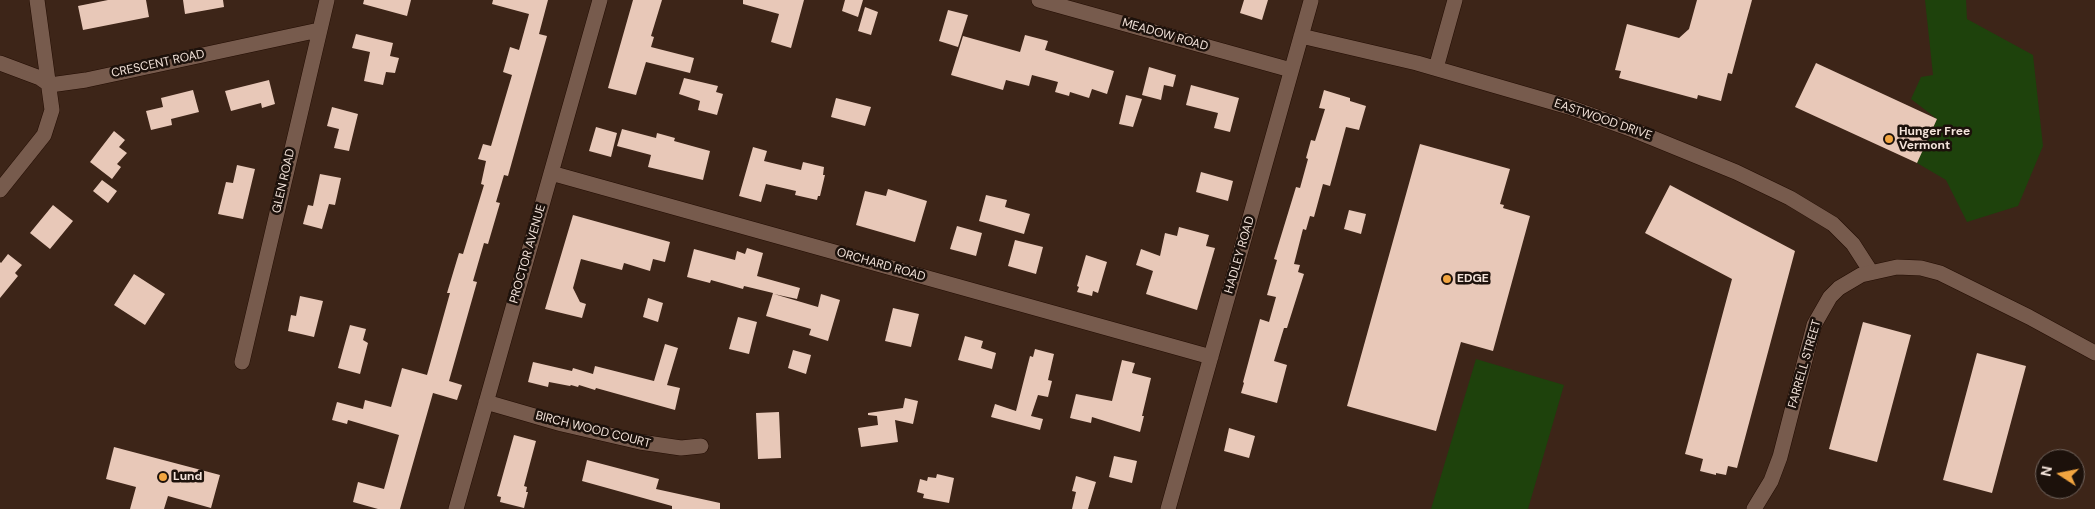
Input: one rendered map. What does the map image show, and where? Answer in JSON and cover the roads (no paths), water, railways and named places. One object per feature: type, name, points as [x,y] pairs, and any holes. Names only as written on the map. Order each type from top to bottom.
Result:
[{"type":"street","points":[[0,190],[44,135],[52,110],[37,0]]},
{"type":"street","name":"GLEN ROAD","points":[[242,362],[327,0]]},
{"type":"street","name":"PROCTOR AVENUE","points":[[456,509],[600,0]]},
{"type":"street","name":"MEADOW ROAD","points":[[1039,0],[1292,70]]},
{"type":"street","points":[[1436,68],[1456,0]]},
{"type":"street","name":"HADLEY ROAD","points":[[1168,509],[1311,1]]},
{"type":"street","name":"CRESCENT ROAD","points":[[50,85],[86,80],[319,30]]},
{"type":"street","name":"EASTWOOD DRIVE","points":[[1301,36],[1436,68],[1611,122],[1736,172],[1807,208],[1833,224],[1854,244],[1871,272]]},
{"type":"street","points":[[0,63],[40,78],[50,85]]},
{"type":"street","name":"ORCHARD ROAD","points":[[551,174],[1211,357]]},
{"type":"street","name":"FARRELL STREET","points":[[1754,509],[1771,481],[1780,457],[1814,325],[1830,297],[1839,288],[1856,277],[1897,267],[1921,268],[1940,273],[2029,316],[2095,353]]},
{"type":"street","name":"BIRCH WOOD COURT","points":[[486,402],[562,424],[640,442],[681,448],[701,446]]},
{"type":"place","name":"Hunger Free Vermont","points":[[1889,139]]},
{"type":"place","name":"EDGE","points":[[1447,279]]},
{"type":"place","name":"Lund","points":[[163,477]]}]
